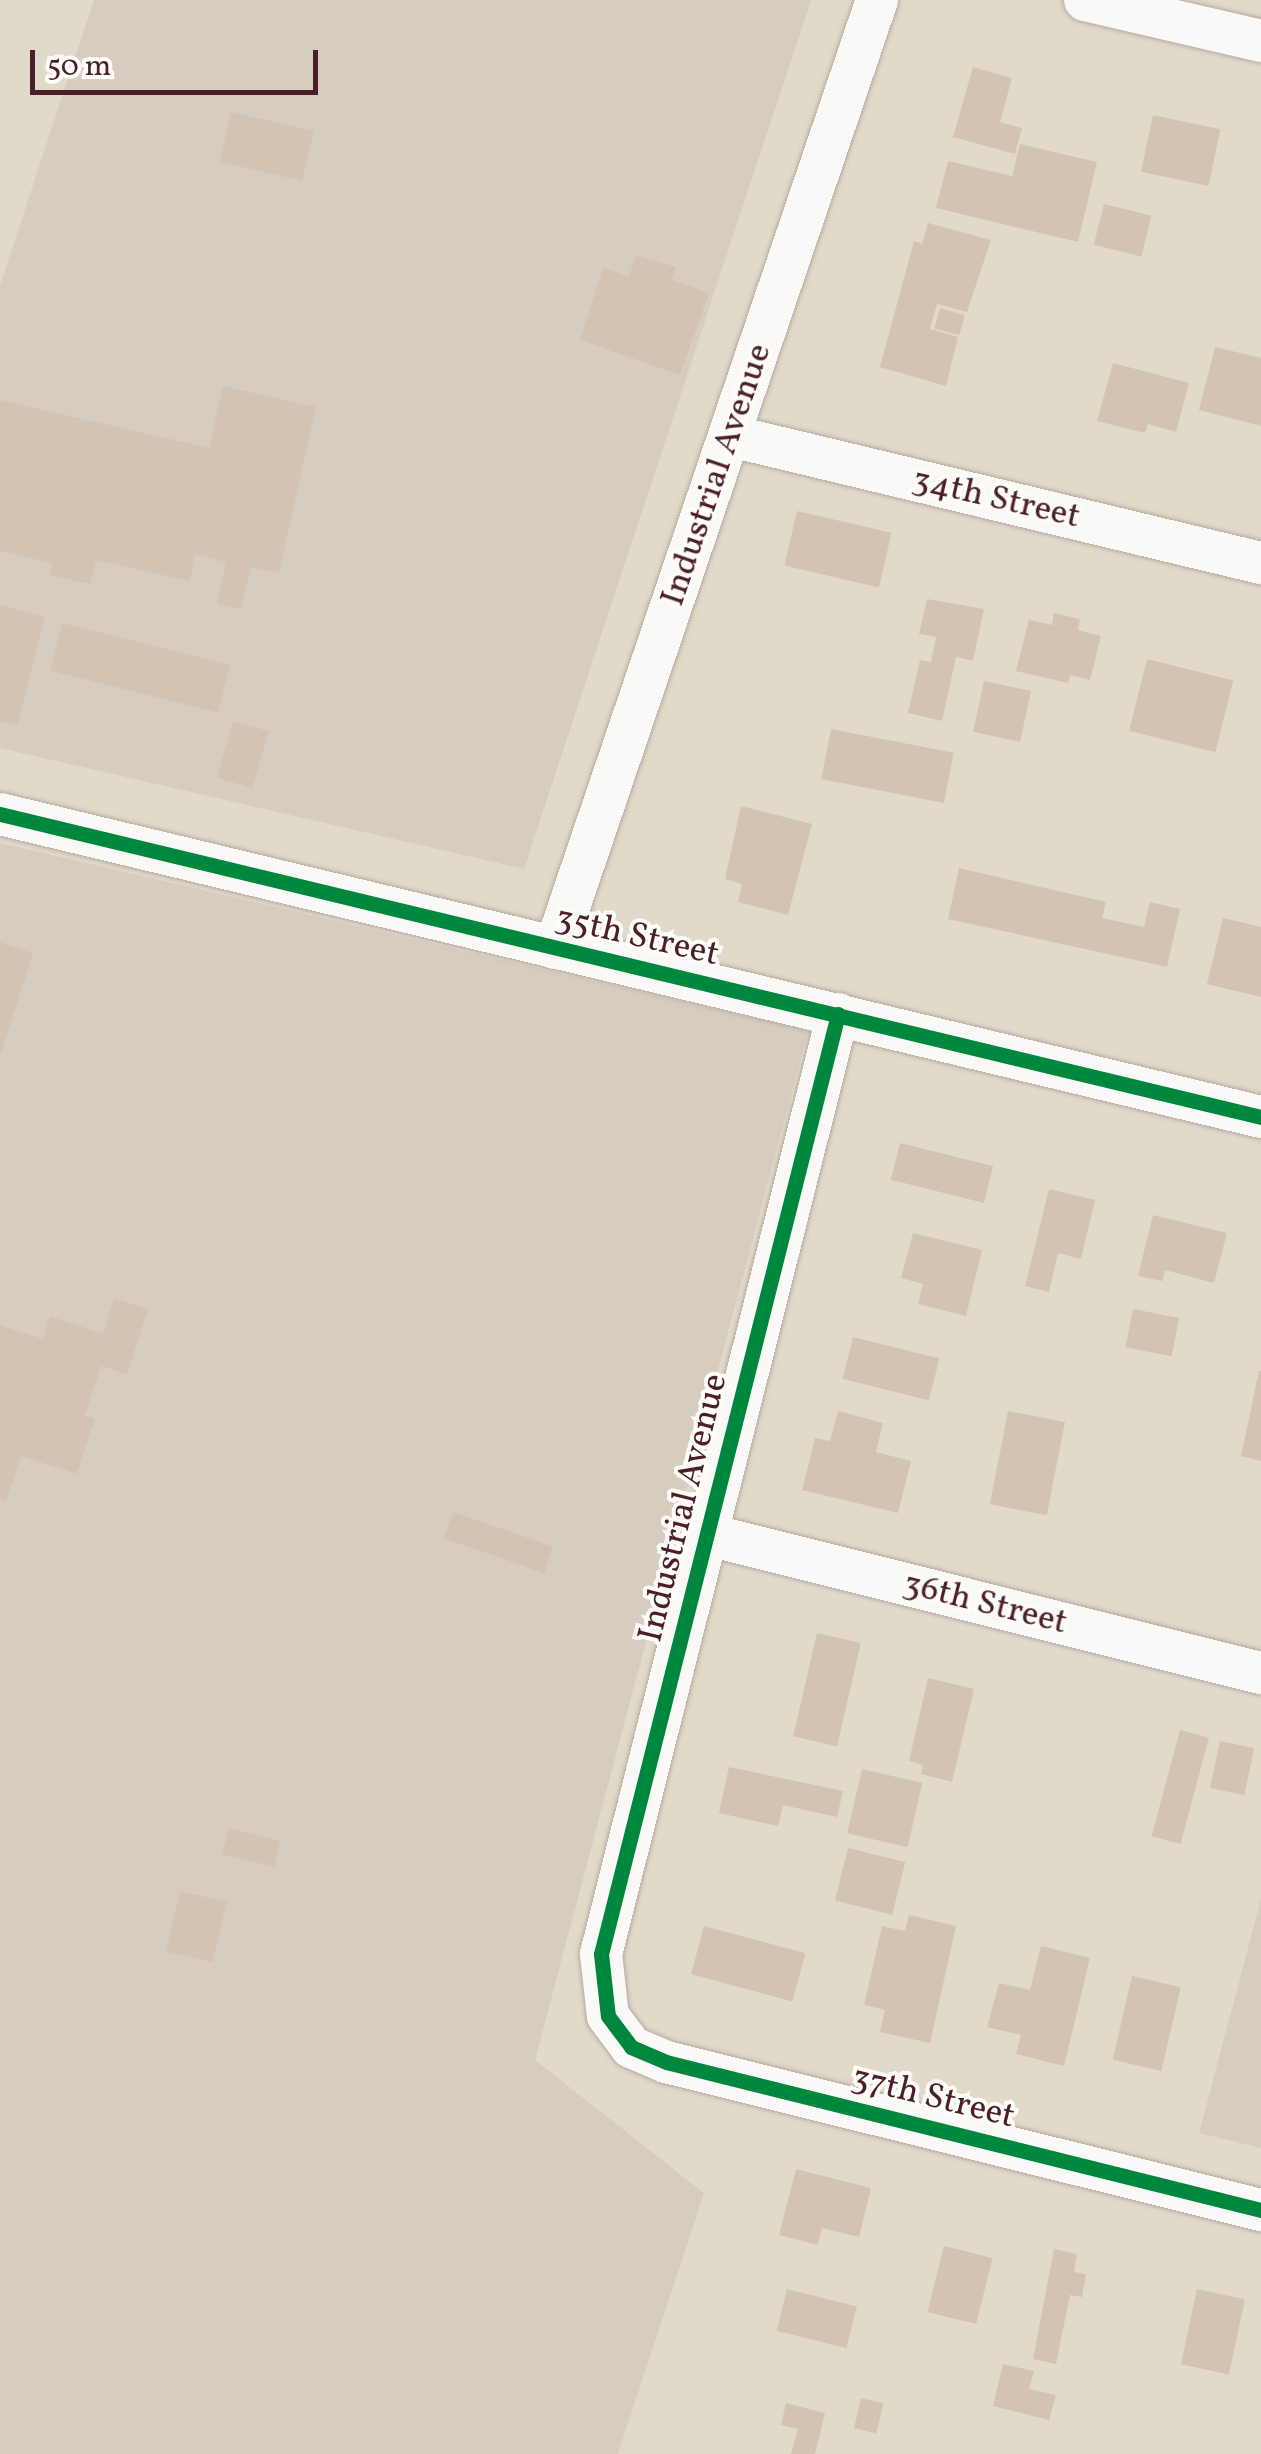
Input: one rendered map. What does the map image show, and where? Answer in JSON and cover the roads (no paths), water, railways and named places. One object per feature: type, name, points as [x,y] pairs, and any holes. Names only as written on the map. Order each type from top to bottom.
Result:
[{"type":"street","name":"Industrial Avenue","points":[[555,948],[878,0]]},
{"type":"street","points":[[1085,0],[1261,41]]},
{"type":"street","name":"34th Street","points":[[731,436],[1261,562]]},
{"type":"street","name":"35th Street","points":[[0,814],[1261,1116]]},
{"type":"street","name":"Industrial Avenue","points":[[608,2016],[601,1954],[838,1014]]},
{"type":"street","name":"36th Street","points":[[709,1535],[1261,1673]]},
{"type":"street","name":"37th Street","points":[[608,2016],[631,2047],[666,2062],[1261,2210]]}]
